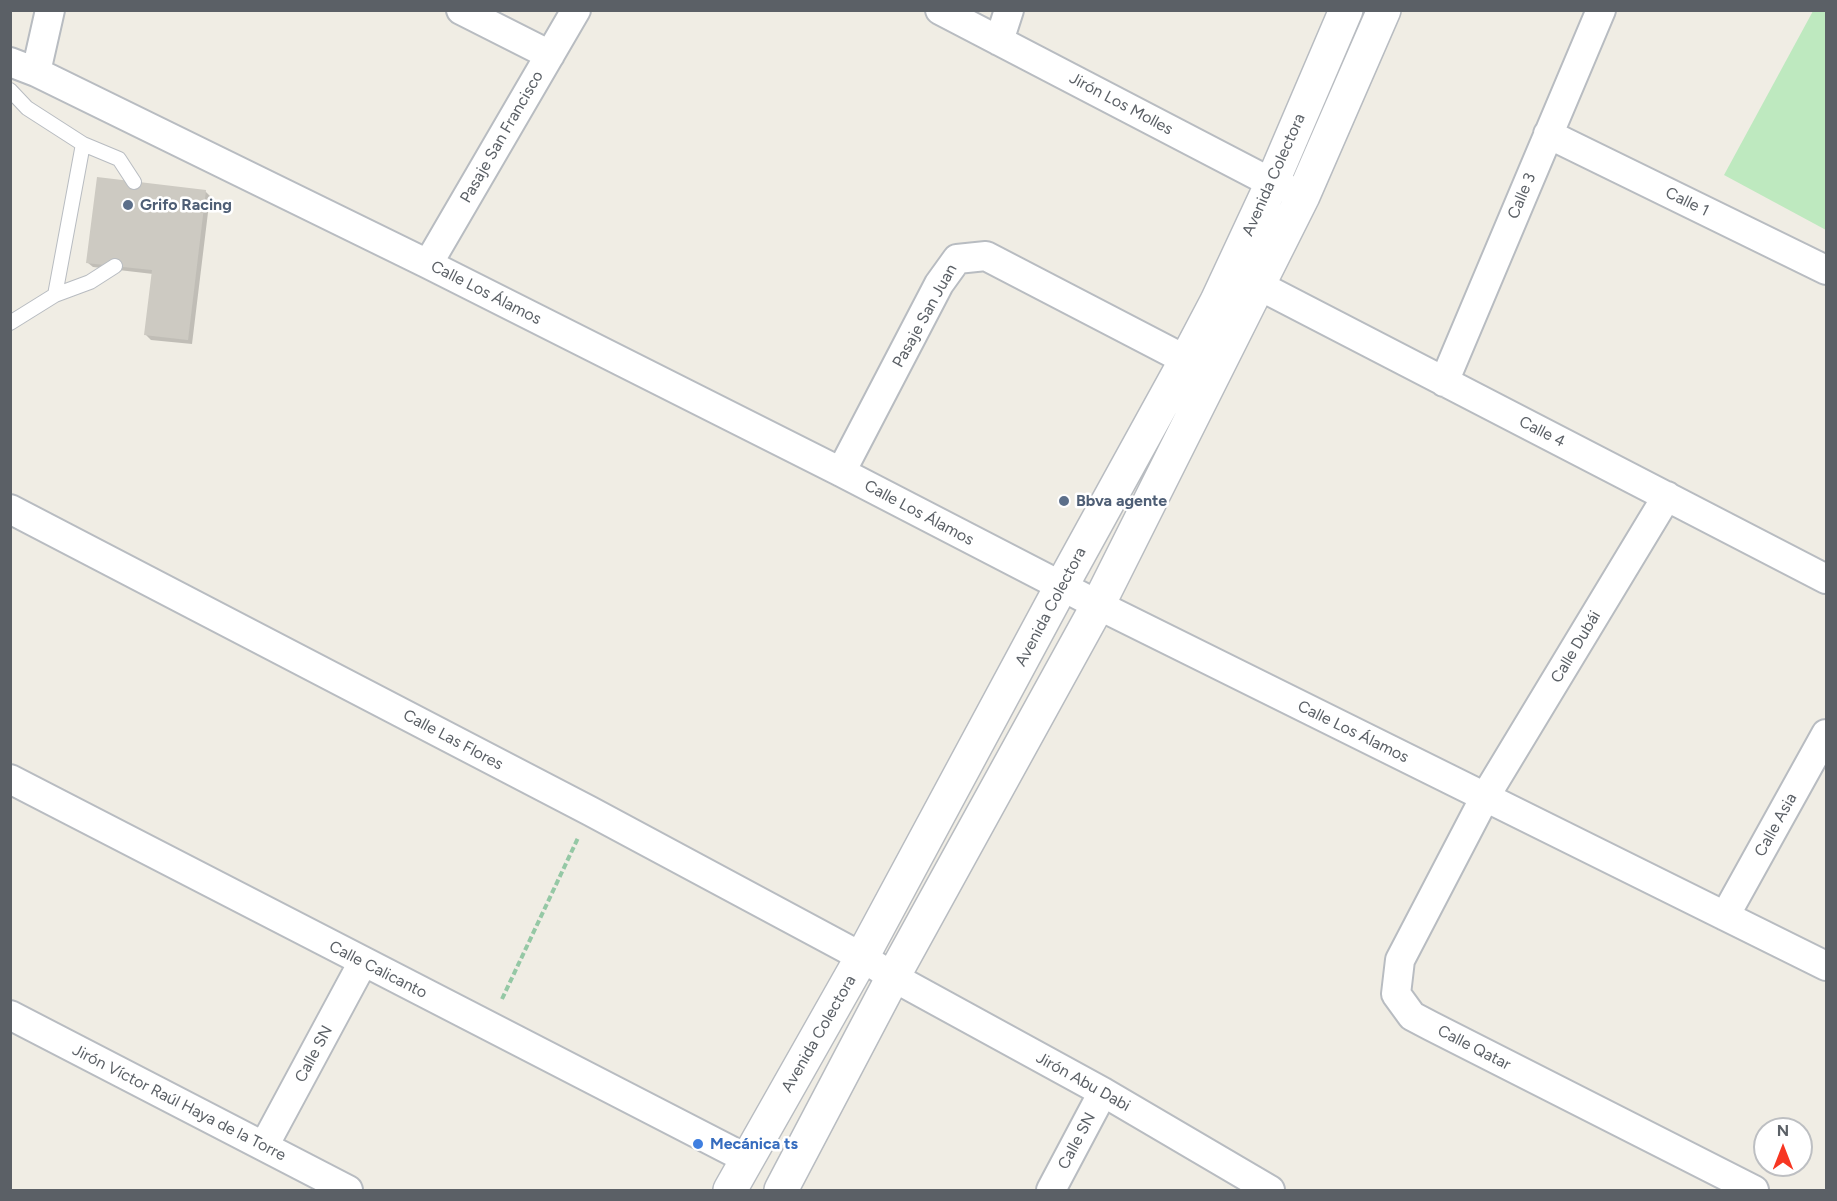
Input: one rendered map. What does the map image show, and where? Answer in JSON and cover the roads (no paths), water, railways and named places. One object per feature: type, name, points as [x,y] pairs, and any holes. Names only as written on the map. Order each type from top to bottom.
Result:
[{"type":"street","points":[[23,67],[50,10]]},
{"type":"street","points":[[461,10],[550,55]]},
{"type":"street","name":"Pasaje San Francisco","points":[[428,264],[576,10]]},
{"type":"street","name":"Jirón Los Molles","points":[[939,10],[1272,183],[1303,196]]},
{"type":"street","points":[[999,41],[1009,10]]},
{"type":"street","name":"Avenida Colectora","points":[[730,1191],[862,957],[1217,301],[1272,183],[1346,10]]},
{"type":"street","name":"Avenida Colectora","points":[[781,1191],[893,977],[1098,605],[1303,196],[1384,10]]},
{"type":"street","name":"Calle 3","points":[[1444,382],[1601,10]]},
{"type":"street","name":"Calle Los Álamos","points":[[23,67],[428,264],[841,472],[1061,587],[1827,966]]},
{"type":"street","name":"Calle 1","points":[[1548,134],[1827,270]]},
{"type":"street","name":"Pasaje San Juan","points":[[841,472],[939,284],[957,259],[986,256],[1186,360]]},
{"type":"street","name":"Calle 4","points":[[1258,285],[1827,579]]},
{"type":"street","name":"Calle Dubái","points":[[1485,797],[1667,496]]},
{"type":"street","name":"Calle Las Flores","points":[[10,509],[590,811],[862,957],[893,977]]},
{"type":"street","name":"Calle Asia","points":[[1725,916],[1827,734]]},
{"type":"street","name":"Calle Calicanto","points":[[10,779],[747,1159]]},
{"type":"street","name":"Calle Qatar","points":[[1485,797],[1400,960],[1396,994],[1412,1016],[1754,1191]]},
{"type":"street","name":"Calle SN","points":[[264,1146],[363,962]]},
{"type":"street","name":"Jirón Abu Dabi","points":[[893,977],[1103,1092],[1270,1191]]},
{"type":"street","name":"Jirón Víctor Raúl Haya de la Torre","points":[[10,1015],[348,1191]]},
{"type":"street","name":"Calle SN","points":[[1051,1191],[1103,1092]]},
{"type":"lane","points":[[10,90],[27,108],[83,144],[119,159],[134,182]]},
{"type":"lane","points":[[55,295],[83,144]]},
{"type":"lane","points":[[10,322],[55,295],[90,282],[115,266]]},
{"type":"place","name":"Grifo Racing","points":[[128,205]]},
{"type":"place","name":"Bbva agente","points":[[1064,501]]},
{"type":"place","name":"Mecánica ts","points":[[698,1144]]}]
